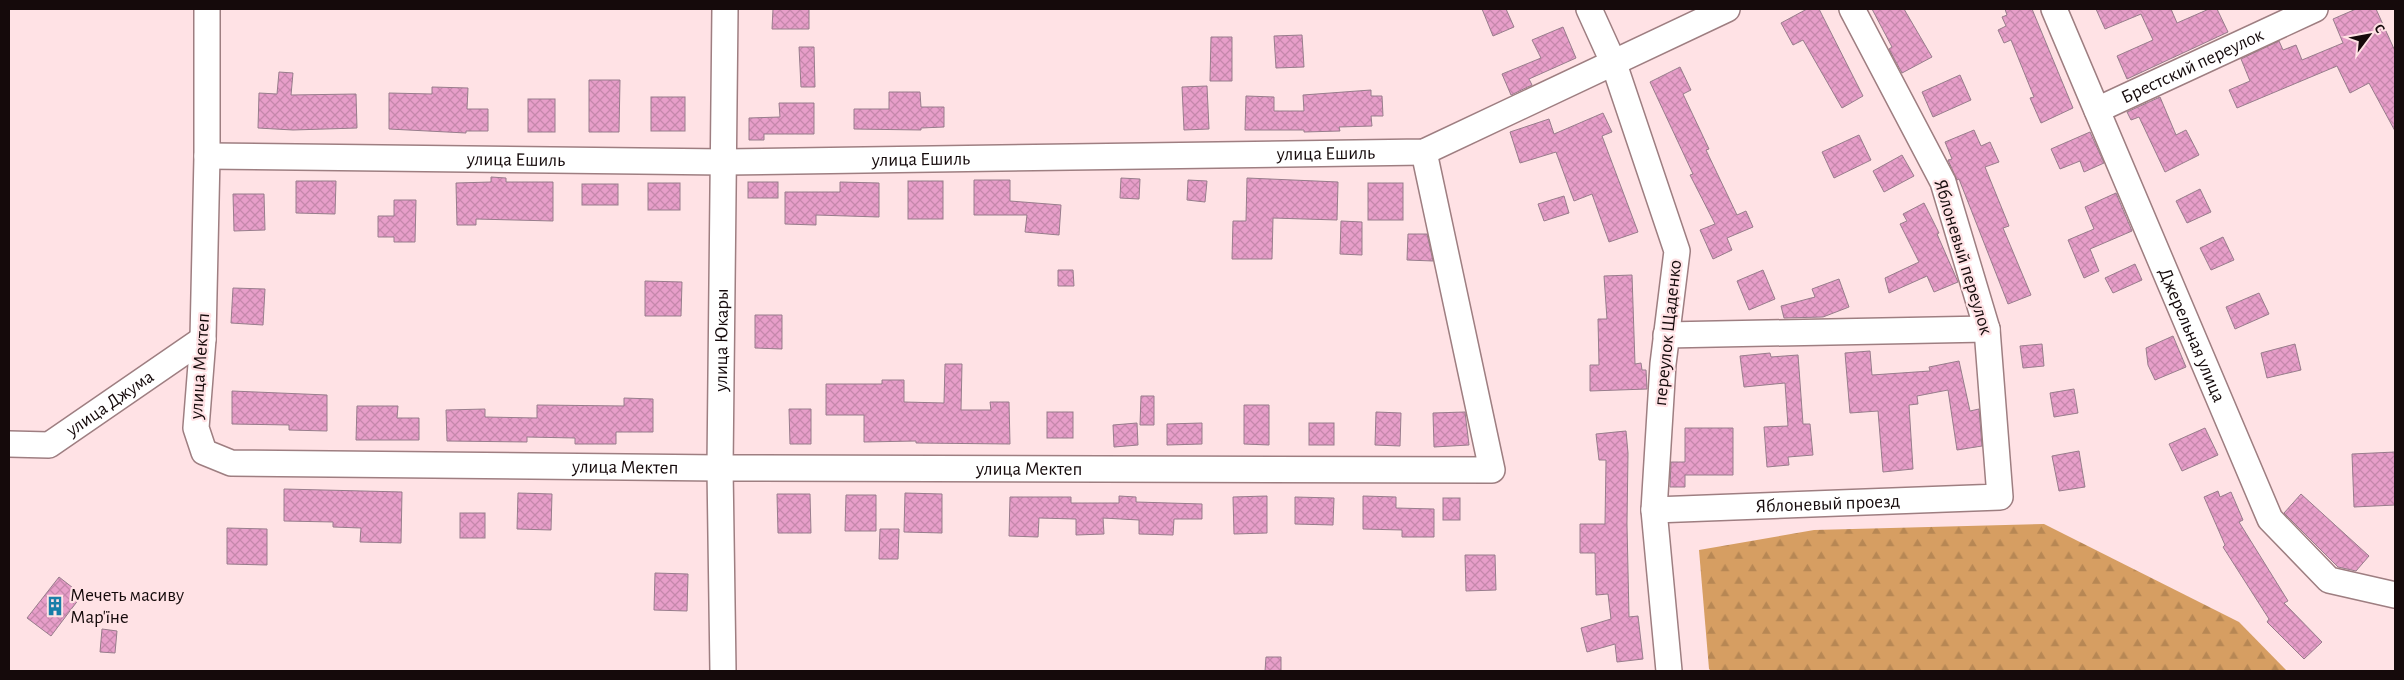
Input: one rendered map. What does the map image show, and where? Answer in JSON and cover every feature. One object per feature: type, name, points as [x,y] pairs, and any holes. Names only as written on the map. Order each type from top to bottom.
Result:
[{"type":"street","name":"улица Мектеп","points":[[207,9],[207,156],[203,339],[196,428],[204,452],[231,462],[720,468],[1492,470],[1424,152]]},
{"type":"street","name":"улица Юкары","points":[[723,671],[720,468],[725,162],[725,9]]},
{"type":"street","name":"переулок Щаденко","points":[[1589,9],[1614,64],[1677,251],[1666,335],[1654,510],[1670,671]]},
{"type":"street","name":"улица Ешиль","points":[[207,156],[725,162],[1424,152],[1614,64],[1727,9]]},
{"type":"street","name":"Яблоневый переулок","points":[[1852,9],[1943,182],[1987,329],[2000,497]]},
{"type":"street","name":"Джерельная улица","points":[[2054,9],[2270,519],[2329,580],[2395,595]]},
{"type":"street","name":"Брестский переулок","points":[[2097,110],[2315,9]]},
{"type":"street","points":[[1666,335],[1987,329]]},
{"type":"street","name":"улица Джума","points":[[9,444],[49,445],[203,339]]},
{"type":"street","name":"Яблоневый проезд","points":[[1654,510],[2000,497]]},
{"type":"green space","points":[[2044,524],[2239,622],[2287,671],[1711,671],[1709,669],[1699,550],[1814,530]]},
{"type":"building","points":[[773,9],[809,9],[809,29],[772,29]]},
{"type":"building","points":[[1482,9],[1506,9],[1514,27],[1493,36]]},
{"type":"building","points":[[1807,9],[1819,9],[1863,96],[1842,108],[1803,40],[1793,45],[1781,23]]},
{"type":"building","points":[[1872,9],[1904,9],[1932,57],[1902,73],[1889,49],[1892,47]]},
{"type":"building","points":[[2005,9],[2032,9],[2073,108],[2041,123],[2030,98],[2034,97],[2011,40],[2004,43],[1998,30],[2006,26],[2002,17],[2007,15]]},
{"type":"building","points":[[2096,9],[2171,9],[2177,23],[2209,9],[2217,9],[2228,32],[2127,79],[2117,56],[2153,40],[2141,14],[2105,29]]},
{"type":"building","points":[[2356,9],[2376,9],[2395,51],[2395,131],[2369,83],[2350,93],[2337,66],[2237,108],[2229,90],[2250,81],[2241,59],[2279,41],[2283,50],[2296,45],[2302,60],[2343,43],[2333,19]]},
{"type":"building","points":[[1563,27],[1576,58],[1529,79],[1532,85],[1511,95],[1502,74],[1541,58],[1532,40]]},
{"type":"building","points":[[1302,35],[1304,67],[1276,68],[1274,36]]},
{"type":"building","points":[[1211,37],[1232,37],[1232,81],[1210,81]]},
{"type":"building","points":[[799,47],[814,47],[815,87],[801,87]]},
{"type":"building","points":[[1680,67],[1691,90],[1683,94],[1709,149],[1706,150],[1737,215],[1746,211],[1753,227],[1727,238],[1732,250],[1713,259],[1700,230],[1715,224],[1690,175],[1693,174],[1650,82]]},
{"type":"building","points":[[279,72],[293,73],[291,95],[356,94],[357,128],[293,130],[258,128],[259,93],[277,94]]},
{"type":"building","points":[[1960,75],[1971,100],[1933,117],[1922,92]]},
{"type":"building","points":[[589,80],[620,80],[619,132],[589,132]]},
{"type":"building","points":[[1207,86],[1209,129],[1184,130],[1182,87]]},
{"type":"building","points":[[432,87],[468,88],[467,109],[488,109],[488,131],[466,131],[466,133],[389,129],[389,93],[432,94]]},
{"type":"building","points":[[1371,90],[1371,96],[1382,96],[1383,116],[1371,116],[1372,126],[1339,127],[1340,131],[1245,130],[1246,96],[1274,97],[1274,111],[1304,111],[1303,95]]},
{"type":"building","points":[[889,92],[920,92],[921,107],[944,107],[944,127],[921,128],[921,130],[854,129],[854,109],[889,109]]},
{"type":"building","points":[[651,97],[685,97],[685,131],[651,131]]},
{"type":"building","points":[[2160,97],[2176,135],[2186,130],[2199,155],[2165,172],[2139,117],[2131,120],[2127,112]]},
{"type":"building","points":[[528,99],[555,99],[555,132],[528,132]]},
{"type":"building","points":[[779,103],[814,103],[814,134],[764,134],[764,140],[749,140],[749,118],[780,117]]},
{"type":"building","points":[[1603,113],[1612,132],[1602,136],[1638,232],[1609,242],[1592,194],[1574,201],[1556,152],[1520,163],[1510,132],[1549,119],[1554,134]]},
{"type":"building","points":[[1974,130],[1981,146],[1990,142],[1999,162],[1985,167],[2009,226],[2003,228],[2031,295],[2008,304],[1959,179],[1957,180],[1948,160],[1952,159],[1945,142]]},
{"type":"building","points":[[2090,132],[2104,163],[2084,172],[2080,161],[2060,169],[2051,149]]},
{"type":"building","points":[[1859,135],[1871,160],[1834,178],[1822,152]]},
{"type":"building","points":[[1902,155],[1914,176],[1884,192],[1873,171]]},
{"type":"building","points":[[491,177],[506,178],[506,182],[553,182],[553,221],[476,219],[476,225],[457,225],[456,183],[491,182]]},
{"type":"building","points":[[1121,178],[1140,179],[1139,199],[1120,198]]},
{"type":"building","points":[[1247,178],[1338,182],[1337,220],[1273,218],[1272,259],[1232,259],[1233,221],[1246,221]]},
{"type":"building","points":[[974,180],[1010,180],[1010,201],[1061,205],[1059,235],[1025,232],[1027,215],[974,215]]},
{"type":"building","points":[[1188,180],[1207,181],[1205,202],[1187,200]]},
{"type":"building","points":[[296,181],[336,181],[335,214],[296,213]]},
{"type":"building","points":[[908,181],[943,181],[943,219],[908,219]]},
{"type":"building","points":[[748,182],[778,182],[778,198],[748,198]]},
{"type":"building","points":[[840,182],[879,183],[879,217],[816,215],[816,225],[785,224],[785,192],[840,192]]},
{"type":"building","points":[[648,183],[680,183],[680,210],[648,210]]},
{"type":"building","points":[[1368,183],[1403,183],[1403,220],[1368,220]]},
{"type":"building","points":[[582,184],[618,184],[618,205],[582,205]]},
{"type":"building","points":[[2200,189],[2211,212],[2187,223],[2176,201]]},
{"type":"building","points":[[2116,193],[2132,231],[2090,249],[2099,271],[2084,278],[2068,240],[2094,229],[2085,207]]},
{"type":"building","points":[[233,194],[264,194],[265,230],[234,231]]},
{"type":"building","points":[[1564,196],[1569,213],[1544,221],[1538,204]]},
{"type":"building","points":[[394,200],[416,200],[415,242],[394,242],[394,237],[378,237],[378,216],[394,216]]},
{"type":"building","points":[[1924,203],[1939,233],[1937,234],[1958,282],[1934,292],[1927,276],[1889,293],[1885,278],[1919,262],[1900,224],[1907,221],[1903,214]]},
{"type":"building","points":[[1341,221],[1362,222],[1362,255],[1340,254]]},
{"type":"building","points":[[1408,234],[1427,234],[1433,261],[1407,260]]},
{"type":"building","points":[[2223,237],[2234,260],[2211,270],[2200,248]]},
{"type":"building","points":[[2135,264],[2142,280],[2113,293],[2105,278]]},
{"type":"building","points":[[1058,270],[1073,270],[1074,286],[1058,286]]},
{"type":"building","points":[[1763,270],[1775,299],[1749,310],[1737,281]]},
{"type":"building","points":[[1632,275],[1635,364],[1641,363],[1642,370],[1646,370],[1647,389],[1590,391],[1590,365],[1599,365],[1598,319],[1607,319],[1604,276]]},
{"type":"building","points":[[1839,279],[1849,307],[1823,317],[1784,318],[1781,306],[1815,297],[1812,289]]},
{"type":"building","points":[[645,281],[682,282],[681,316],[645,316]]},
{"type":"building","points":[[233,288],[265,289],[263,325],[231,323]]},
{"type":"building","points":[[2259,293],[2269,314],[2235,329],[2226,307]]},
{"type":"building","points":[[755,315],[782,315],[782,349],[755,348]]},
{"type":"building","points":[[2173,336],[2186,367],[2155,380],[2148,365],[2146,348]]},
{"type":"building","points":[[2042,344],[2044,366],[2023,368],[2020,346]]},
{"type":"building","points":[[2295,344],[2301,370],[2267,378],[2261,353]]},
{"type":"building","points":[[1870,351],[1872,375],[1930,371],[1929,367],[1959,361],[1970,411],[1979,409],[1982,446],[1957,450],[1948,390],[1917,396],[1918,404],[1909,405],[1913,469],[1883,472],[1878,411],[1850,413],[1845,353]]},
{"type":"building","points":[[1770,353],[1771,357],[1798,355],[1803,424],[1810,424],[1813,455],[1788,457],[1789,465],[1767,467],[1764,427],[1788,426],[1785,383],[1744,387],[1740,356]]},
{"type":"building","points":[[945,364],[962,364],[961,410],[991,410],[990,402],[1009,402],[1010,444],[916,443],[916,441],[864,442],[864,415],[826,415],[826,384],[882,384],[882,380],[904,380],[904,402],[944,403]]},
{"type":"building","points":[[2074,389],[2078,413],[2054,417],[2050,393]]},
{"type":"building","points":[[232,391],[327,395],[327,431],[289,430],[289,425],[232,424]]},
{"type":"building","points":[[1141,396],[1154,396],[1154,425],[1140,425]]},
{"type":"building","points":[[624,398],[653,399],[653,432],[616,432],[616,444],[575,444],[575,438],[527,437],[527,442],[447,441],[446,410],[485,409],[485,417],[537,418],[537,405],[624,406]]},
{"type":"building","points":[[1244,405],[1269,405],[1269,445],[1244,444]]},
{"type":"building","points":[[357,406],[398,406],[397,418],[419,418],[419,440],[356,440]]},
{"type":"building","points":[[789,409],[811,409],[811,444],[790,444]]},
{"type":"building","points":[[1047,412],[1073,412],[1073,438],[1047,438]]},
{"type":"building","points":[[1376,412],[1401,413],[1400,446],[1375,445]]},
{"type":"building","points":[[1465,412],[1469,445],[1434,447],[1433,413]]},
{"type":"building","points":[[1137,423],[1138,445],[1114,447],[1113,425]]},
{"type":"building","points":[[1202,423],[1202,444],[1167,445],[1167,424]]},
{"type":"building","points":[[1309,423],[1334,423],[1334,445],[1309,445]]},
{"type":"building","points":[[1685,428],[1733,428],[1733,475],[1685,475],[1685,487],[1670,487],[1671,462],[1685,462]]},
{"type":"building","points":[[2205,428],[2218,455],[2182,471],[2169,444]]},
{"type":"building","points":[[1626,431],[1628,453],[1629,617],[1638,616],[1643,659],[1617,662],[1615,644],[1587,652],[1581,628],[1611,619],[1608,594],[1596,595],[1595,553],[1580,553],[1580,524],[1605,524],[1606,460],[1599,460],[1596,434]]},
{"type":"building","points":[[2079,451],[2085,487],[2059,491],[2052,456]]},
{"type":"building","points":[[2395,452],[2395,505],[2354,507],[2352,454]]},
{"type":"building","points":[[284,489],[402,492],[401,543],[360,542],[361,528],[333,527],[333,522],[284,521]]},
{"type":"building","points":[[2218,491],[2220,497],[2231,492],[2243,520],[2239,522],[2288,601],[2284,603],[2322,642],[2304,659],[2267,622],[2269,619],[2223,547],[2225,545],[2204,497]]},
{"type":"building","points":[[518,493],[552,494],[551,530],[517,529]]},
{"type":"building","points":[[905,493],[942,494],[942,533],[904,532]]},
{"type":"building","points":[[777,494],[810,494],[811,533],[778,533]]},
{"type":"building","points":[[2301,494],[2369,556],[2356,571],[2338,567],[2284,513]]},
{"type":"building","points":[[846,495],[876,495],[876,531],[845,531]]},
{"type":"building","points":[[1119,496],[1136,497],[1136,502],[1202,504],[1202,519],[1174,519],[1173,535],[1139,534],[1139,520],[1103,518],[1104,534],[1076,535],[1076,519],[1039,518],[1038,537],[1009,536],[1010,497],[1071,497],[1071,503],[1119,503]]},
{"type":"building","points":[[1267,496],[1267,533],[1234,534],[1233,497]]},
{"type":"building","points":[[1363,496],[1396,497],[1396,508],[1434,509],[1434,537],[1402,537],[1402,530],[1363,529]]},
{"type":"building","points":[[1295,497],[1334,498],[1333,525],[1295,524]]},
{"type":"building","points":[[1443,498],[1460,498],[1460,520],[1443,520]]},
{"type":"building","points":[[460,513],[485,513],[485,538],[460,538]]},
{"type":"building","points":[[227,528],[267,529],[267,565],[227,564]]},
{"type":"building","points":[[880,529],[899,529],[898,559],[879,559]]},
{"type":"building","points":[[1465,555],[1495,555],[1496,590],[1466,591]]},
{"type":"building","points":[[655,573],[688,574],[687,611],[654,610]]},
{"type":"building","name":"Мечеть масиву Мар'їне","points":[[59,577],[82,595],[51,636],[27,618]]},
{"type":"building","points":[[102,629],[117,631],[115,653],[100,652]]},
{"type":"building","points":[[1266,657],[1281,657],[1281,671],[1265,671]]},
{"type":"place","name":"Мечеть масиву Мар'їне","points":[[55,606]]}]
